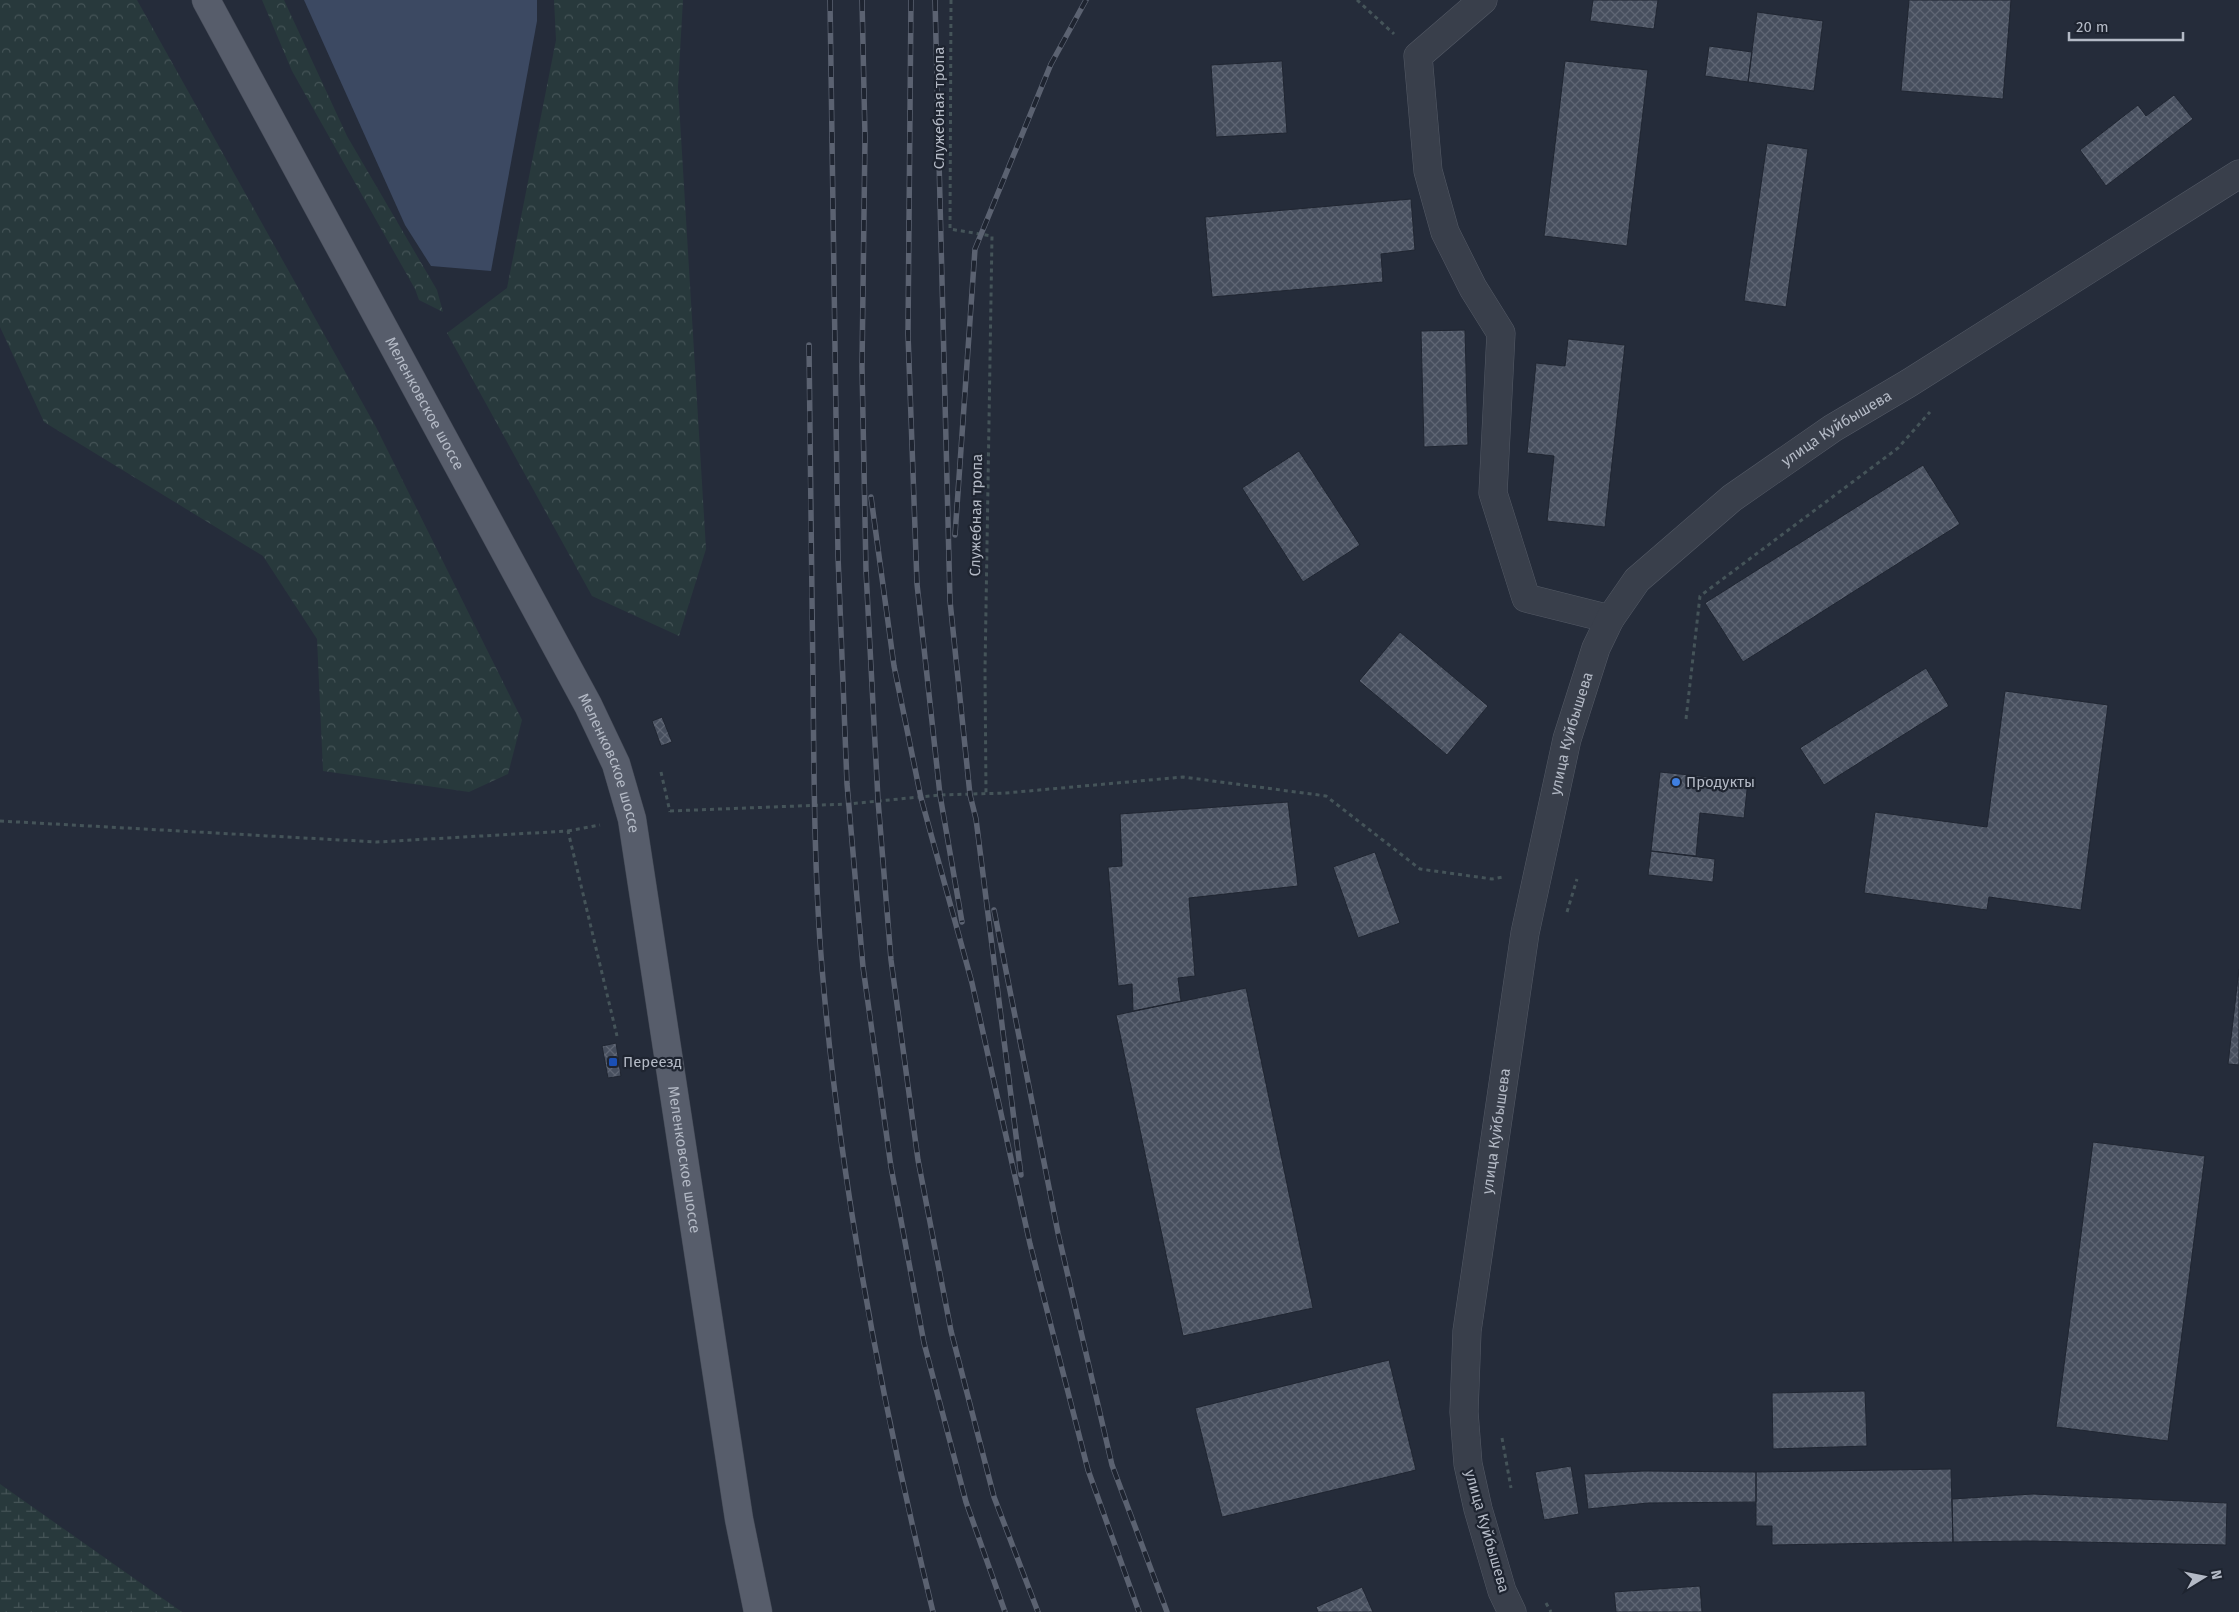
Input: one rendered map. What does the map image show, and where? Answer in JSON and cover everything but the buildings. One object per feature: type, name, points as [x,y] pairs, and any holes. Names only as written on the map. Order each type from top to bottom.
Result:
[{"type":"main road","name":"Меленковское шоссе","points":[[206,0],[548,628],[616,764],[632,819],[739,1519],[758,1612]]},
{"type":"street","points":[[1482,0],[1418,56],[1428,172],[1445,232],[1473,288],[1501,333],[1494,493],[1526,598],[1610,619]]},
{"type":"street","name":"улица Куйбышева","points":[[1512,1612],[1502,1591],[1478,1509],[1468,1464],[1464,1412],[1467,1331],[1524,933],[1567,739],[1596,648],[1610,619],[1637,580],[1732,498],[1833,428],[1909,383],[2239,174]]},
{"type":"path","name":"Служебная тропа","points":[[951,0],[950,229],[992,236],[984,670],[986,794]]},
{"type":"path","points":[[1357,0],[1418,56]]},
{"type":"path","points":[[1686,719],[1700,596],[1898,448],[1936,407]]},
{"type":"path","points":[[670,812],[848,804],[940,795],[986,794],[1183,777],[1326,796],[1420,870],[1492,879],[1538,871]]},
{"type":"path","points":[[0,821],[377,842],[568,831],[617,1036]]},
{"type":"path","points":[[1566,914],[1577,879]]},
{"type":"path","points":[[1500,1430],[1512,1496]]},
{"type":"path","points":[[1543,1595],[1550,1612]]},
{"type":"green space","points":[[0,0],[137,0],[376,427],[522,720],[508,774],[469,792],[323,771],[317,639],[263,556],[44,422],[0,327]]},
{"type":"green space","points":[[262,0],[284,0],[347,136],[437,290],[443,312],[419,300],[415,289],[292,71]]},
{"type":"green space","points":[[554,0],[683,0],[678,87],[706,549],[679,636],[592,596],[447,333],[507,288],[556,40]]},
{"type":"green space","points":[[0,1484],[182,1612],[0,1612]]},
{"type":"water","points":[[304,0],[537,0],[537,21],[491,271],[431,266],[405,225]]},
{"type":"railway","points":[[830,0],[838,556],[847,784],[863,967],[891,1167],[924,1343],[966,1502],[1005,1612]]},
{"type":"railway","points":[[862,0],[865,137],[862,367],[866,571],[878,800],[891,960],[918,1160],[951,1331],[994,1497],[1038,1612]]},
{"type":"railway","points":[[911,0],[908,334],[917,584],[940,795],[962,922]]},
{"type":"railway","points":[[935,0],[950,601],[970,795],[976,819],[1021,1175]]},
{"type":"railway","points":[[955,535],[975,249],[1051,64],[1086,0]]},
{"type":"railway","points":[[809,345],[814,787],[822,968],[830,1049],[851,1211],[896,1452],[933,1612]]},
{"type":"railway","points":[[871,497],[894,666],[921,798],[972,983],[1030,1244],[1088,1470],[1139,1612]]},
{"type":"railway","points":[[994,910],[1058,1233],[1112,1465],[1167,1612]]},
{"type":"place","name":"Продукты","points":[[1676,782]]},
{"type":"place","name":"Переезд","points":[[613,1062]]}]
